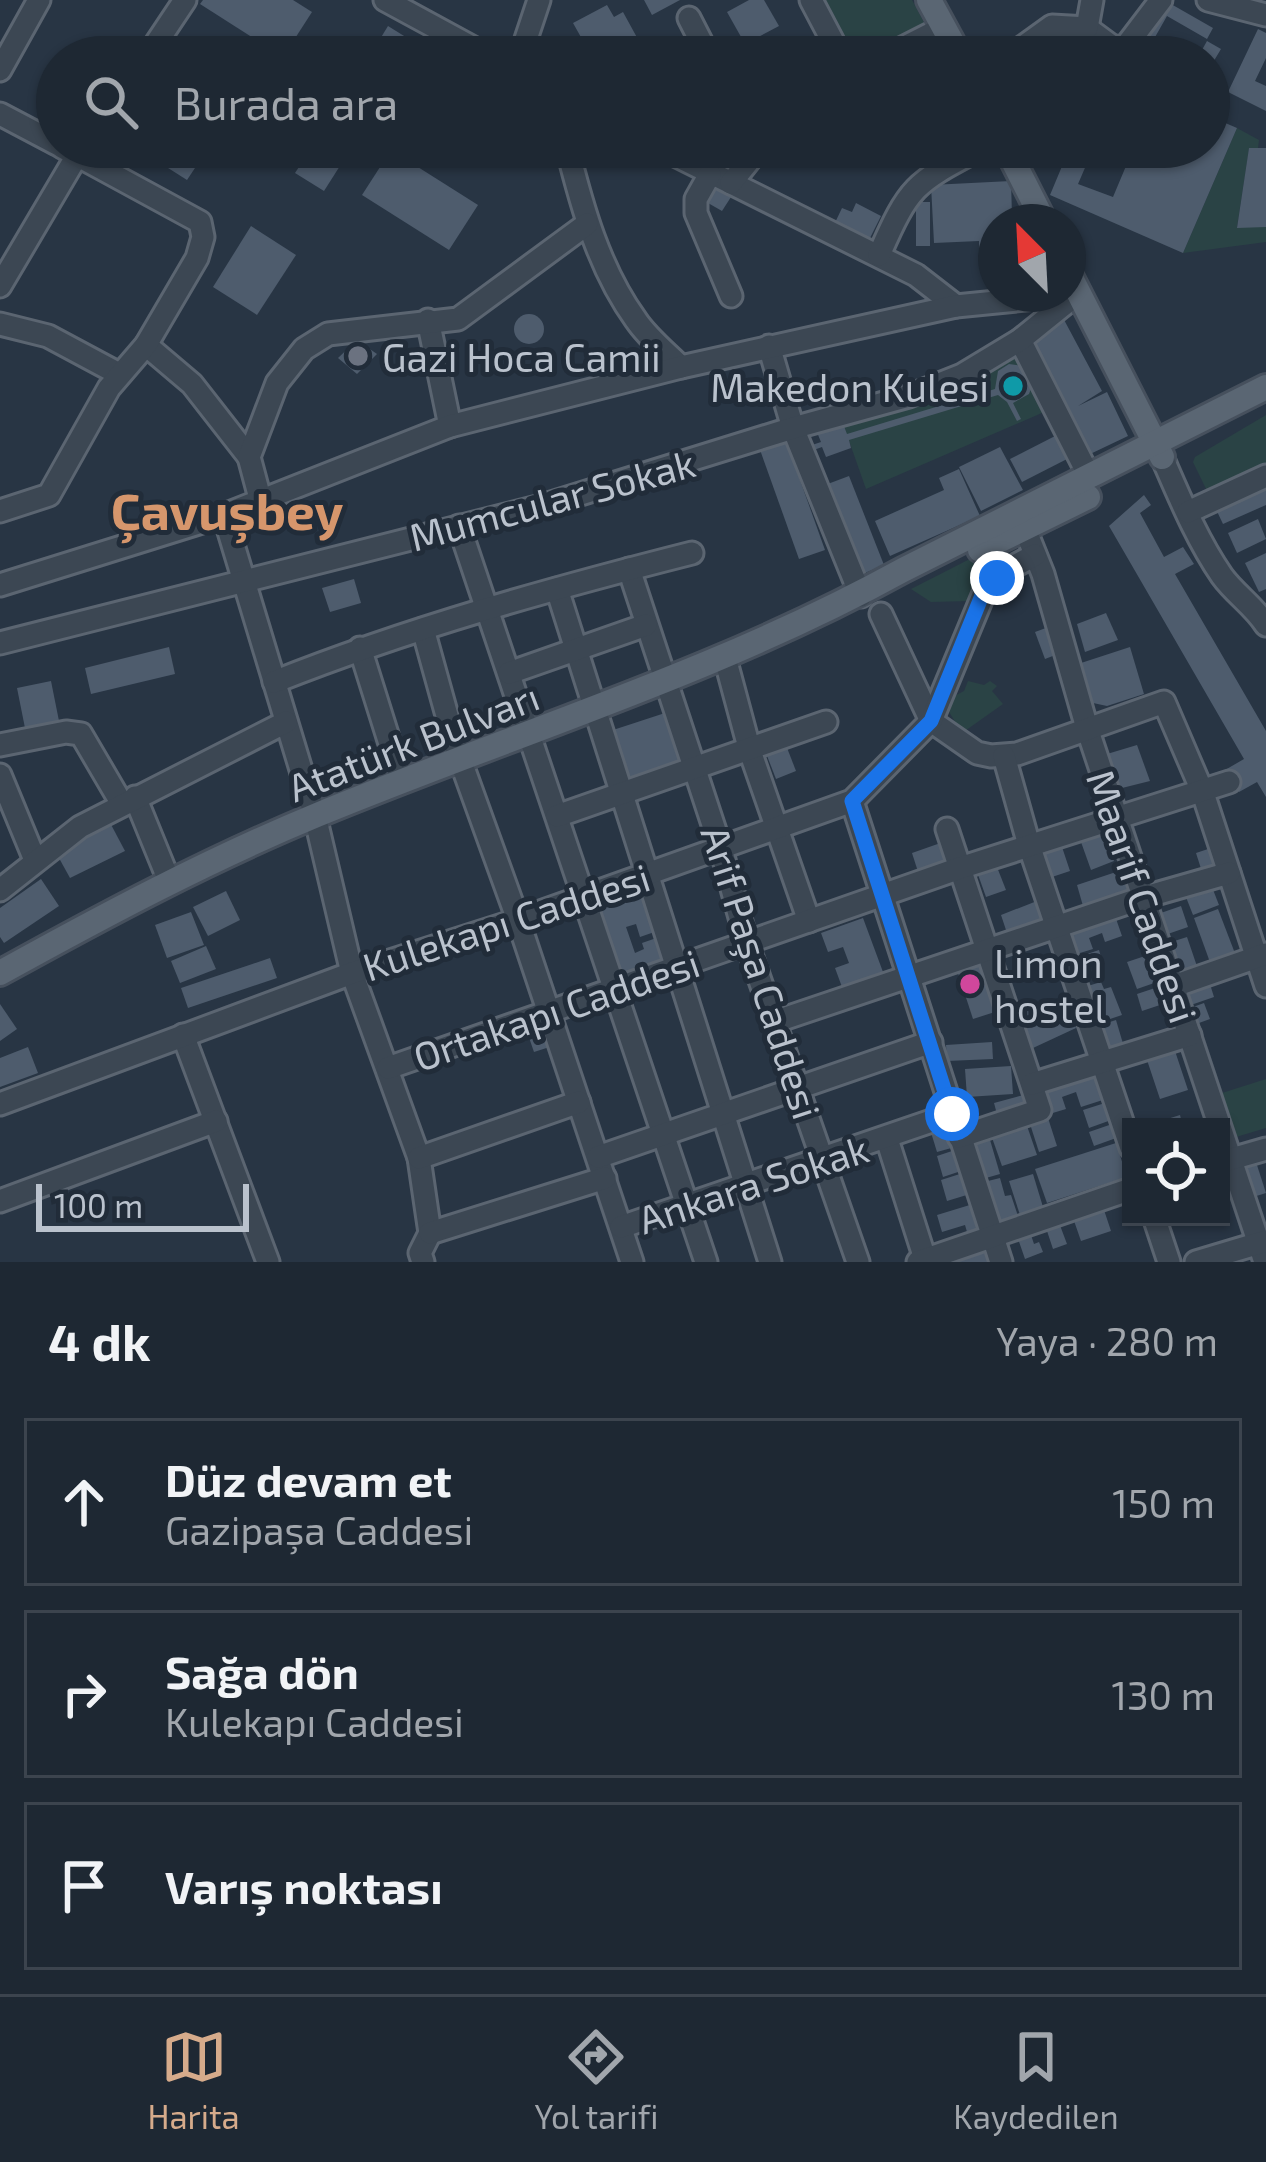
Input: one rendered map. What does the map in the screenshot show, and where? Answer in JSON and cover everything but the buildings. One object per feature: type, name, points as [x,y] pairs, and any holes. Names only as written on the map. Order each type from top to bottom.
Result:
[{"type":"main road","points":[[929,0],[949,36]]},
{"type":"main road","points":[[1017,168],[1035,204]]},
{"type":"main road","points":[[1086,308],[1159,451]]},
{"type":"main road","name":"Atatürk Bulvarı","points":[[0,973],[170,883],[315,816],[664,684],[861,596],[880,596],[1159,451],[1266,387]]},
{"type":"main road","name":"Atatürk Bulvarı","points":[[1021,522],[1090,478],[1266,404]]},
{"type":"street","points":[[0,70],[39,0]]},
{"type":"street","points":[[161,36],[185,0]]},
{"type":"street","points":[[385,0],[420,9],[459,36]]},
{"type":"street","points":[[527,36],[539,0]]},
{"type":"street","points":[[811,0],[830,36]]},
{"type":"street","points":[[1088,28],[1092,0]]},
{"type":"street","points":[[1134,36],[1161,0]]},
{"type":"street","points":[[1208,0],[1266,15]]},
{"type":"street","points":[[689,18],[698,36]]},
{"type":"street","points":[[1038,36],[1052,26],[1088,28],[1098,36]]},
{"type":"street","points":[[926,36],[944,27]]},
{"type":"street","points":[[0,114],[36,131]]},
{"type":"street","points":[[0,286],[60,168]]},
{"type":"street","points":[[0,512],[49,495],[119,374],[146,345],[197,258],[203,237],[200,222],[105,168]]},
{"type":"street","points":[[572,168],[587,224],[636,321],[681,367]]},
{"type":"street","points":[[699,168],[916,275],[956,306]]},
{"type":"street","points":[[731,183],[743,168]]},
{"type":"street","points":[[879,256],[896,215],[915,187],[947,168]]},
{"type":"street","points":[[710,174],[696,199],[696,213],[731,296]]},
{"type":"street","points":[[249,457],[277,383],[304,350],[328,334],[458,319],[587,224]]},
{"type":"street","points":[[0,585],[261,502],[450,426],[769,346],[978,302]]},
{"type":"street","name":"Mumcular Sokak","points":[[0,643],[545,505],[909,397],[962,375],[1020,340],[1046,312]]},
{"type":"street","points":[[428,320],[450,426]]},
{"type":"street","points":[[0,324],[48,336],[119,374]]},
{"type":"street","points":[[1020,340],[1090,478]]},
{"type":"street","points":[[146,345],[192,384],[249,457],[261,502]]},
{"type":"street","points":[[769,346],[793,428],[861,596]]},
{"type":"street","points":[[1159,451],[1223,578],[1263,615]]},
{"type":"street","points":[[1188,512],[1266,476]]},
{"type":"street","points":[[224,515],[315,816],[352,973],[419,1158],[430,1233],[420,1253],[423,1262]]},
{"type":"street","name":"Maarif Caddesi","points":[[1021,522],[1214,1118]]},
{"type":"street","points":[[459,526],[706,1262]]},
{"type":"street","points":[[274,682],[360,648],[487,608],[692,554]]},
{"type":"street","name":"Kulekapı Caddesi","points":[[0,1104],[352,973],[518,920],[852,801],[931,721],[983,593],[1007,570],[1035,555]]},
{"type":"street","name":"Arif Paşa Caddesi","points":[[629,569],[722,849],[747,943],[858,1262]]},
{"type":"street","points":[[557,589],[770,1262]]},
{"type":"street","points":[[881,614],[931,721],[977,752],[1004,756],[1164,701],[1262,955],[1266,986]]},
{"type":"street","points":[[509,673],[646,625]]},
{"type":"street","points":[[423,629],[460,760],[632,1262]]},
{"type":"street","points":[[360,648],[402,782]]},
{"type":"street","points":[[725,658],[750,751],[809,921]]},
{"type":"street","points":[[0,890],[34,860],[128,801],[286,722]]},
{"type":"street","points":[[557,815],[826,722]]},
{"type":"street","points":[[0,745],[66,732],[81,734],[128,801],[170,883]]},
{"type":"street","points":[[1004,756],[1122,1121]]},
{"type":"street","points":[[0,775],[34,860]]},
{"type":"street","name":"Ortakapı Caddesi","points":[[388,1068],[1029,844],[1228,782]]},
{"type":"street","points":[[852,801],[1000,1262]]},
{"type":"street","points":[[947,829],[1040,1110],[959,1137]]},
{"type":"street","points":[[774,1022],[1144,897],[1229,873]]},
{"type":"street","points":[[1174,986],[1262,955]]},
{"type":"street","points":[[183,1035],[268,1262]]},
{"type":"street","points":[[1032,1084],[1190,1036]]},
{"type":"street","points":[[430,1233],[602,1168],[663,1133],[931,1042]]},
{"type":"street","points":[[419,1158],[579,1102]]},
{"type":"street","name":"Ankara Sokak","points":[[621,1227],[952,1114]]},
{"type":"street","points":[[0,1201],[215,1121]]},
{"type":"street","points":[[887,1139],[923,1261],[1122,1192]]},
{"type":"street","points":[[1230,1159],[1266,1149]]},
{"type":"street","name":"Maarif Caddesi","points":[[1230,1167],[1263,1248]]},
{"type":"street","points":[[1157,1226],[1169,1262]]},
{"type":"street","points":[[1196,1262],[1263,1248]]},
{"type":"green space","points":[[818,0],[912,0],[926,26],[908,36],[838,36]]},
{"type":"green space","points":[[1237,128],[1259,140],[1258,148],[1249,149],[1237,227],[1266,227],[1266,242],[1183,253],[1220,168],[1230,168],[1230,144]]},
{"type":"green space","points":[[1020,347],[1051,409],[866,489],[842,421]]},
{"type":"green space","points":[[1266,415],[1266,467],[1208,493],[1195,457]]},
{"type":"green space","points":[[1011,538],[1008,554],[988,572],[969,601],[931,602],[911,589]]},
{"type":"green space","points":[[968,681],[984,685],[990,681],[997,686],[992,691],[1003,704],[962,733],[943,702],[964,691]]},
{"type":"green space","points":[[1266,1079],[1266,1128],[1236,1137],[1222,1093]]},
{"type":"place","name":"Gazi Hoca Camii","points":[[358,356]]},
{"type":"place","name":"Makedon Kulesi","points":[[1013,386]]},
{"type":"place","name":"Limon hostel","points":[[970,984]]},
{"type":"district","name":"Çavuşbey","points":[[227,509]]},
{"type":"route","points":[[952,1114],[852,801],[931,721],[983,593],[997,578]]}]
